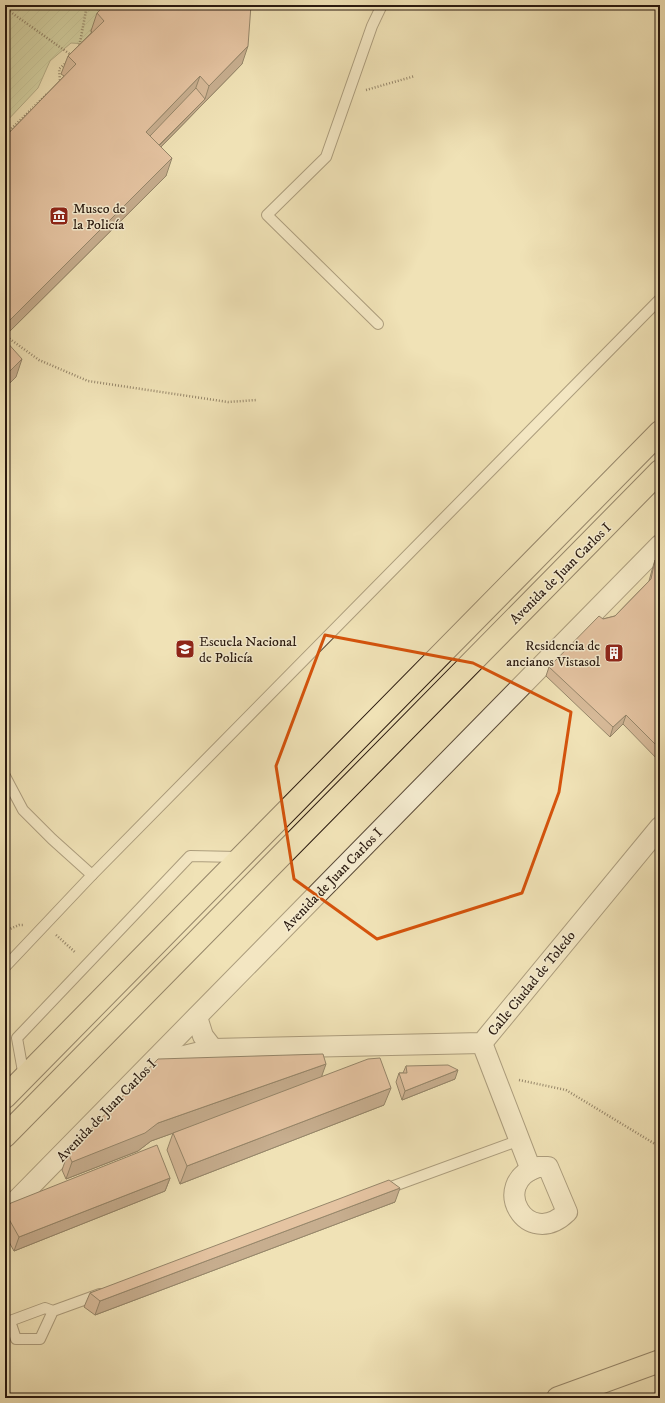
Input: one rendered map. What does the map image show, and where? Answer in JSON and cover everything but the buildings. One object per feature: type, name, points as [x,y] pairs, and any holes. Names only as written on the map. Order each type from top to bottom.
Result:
[{"type":"highway","name":"Avenida de Juan Carlos I","points":[[5,1097],[660,432]]},
{"type":"highway","name":"Avenida de Juan Carlos I","points":[[5,1136],[660,471]]},
{"type":"highway","points":[[558,1398],[660,1361]]},
{"type":"street","name":"Avenida de Juan Carlos I","points":[[5,1212],[660,545]]},
{"type":"street","name":"Calle Ciudad de Toledo","points":[[151,1064],[213,1049],[482,1043],[660,827]]},
{"type":"street","points":[[197,1017],[204,1036],[213,1049]]},
{"type":"street","points":[[482,1043],[531,1170]]},
{"type":"lane","points":[[378,324],[267,215],[326,156],[372,26],[382,5]]},
{"type":"lane","points":[[5,967],[43,929],[92,876],[660,299]]},
{"type":"lane","points":[[5,776],[23,810],[92,876]]},
{"type":"lane","points":[[24,1077],[17,1038],[190,856],[241,858]]},
{"type":"lane","points":[[376,1192],[520,1140]]},
{"type":"lane","points":[[53,1311],[106,1292]]},
{"type":"path","points":[[55,87],[60,81],[59,69],[73,56],[79,47],[87,5]]},
{"type":"path","points":[[5,8],[73,56]]},
{"type":"path","points":[[348,95],[415,76]]},
{"type":"path","points":[[5,135],[49,92]]},
{"type":"path","points":[[7,337],[39,360],[88,381],[228,402],[257,400]]},
{"type":"path","points":[[494,1075],[566,1090],[660,1146]]},
{"type":"highlighted area","points":[[325,635],[473,663],[571,712],[559,792],[522,893],[377,939],[294,879],[276,766]]},
{"type":"green space","points":[[5,5],[98,5],[96,8],[102,16],[90,31],[95,38],[87,44],[71,43],[50,61],[38,88],[5,123]]},
{"type":"place","name":"Museo de la Policía","points":[[59,216]]},
{"type":"place","name":"Escuela Nacional de Policía","points":[[185,649]]},
{"type":"place","name":"Residencia de ancianos Vistasol","points":[[614,653]]}]
